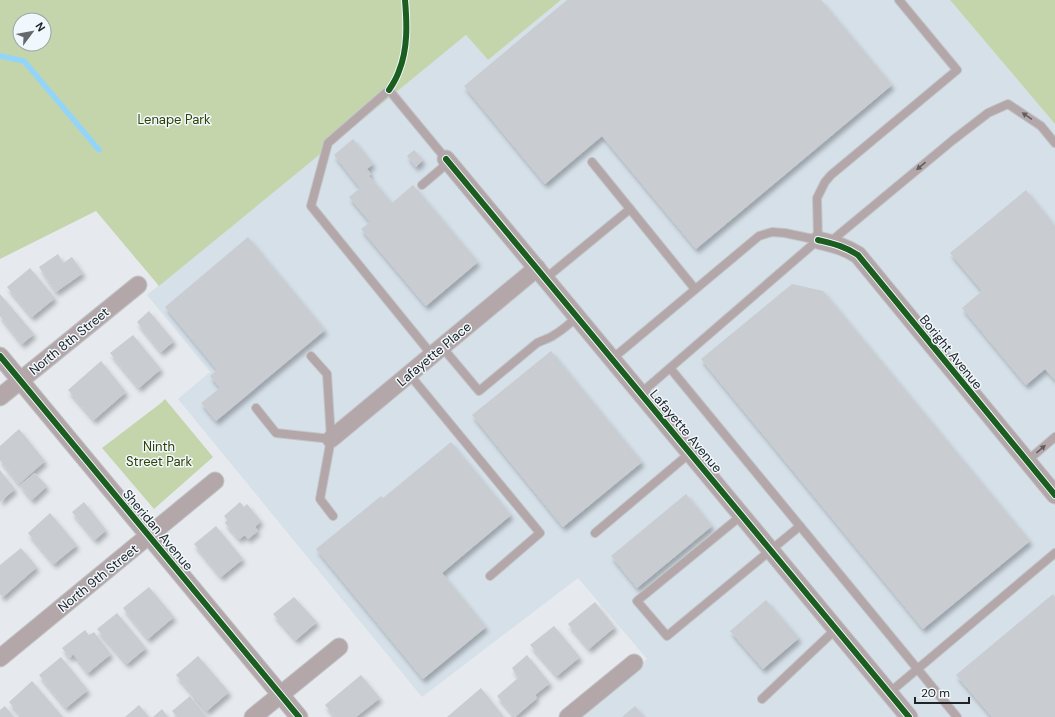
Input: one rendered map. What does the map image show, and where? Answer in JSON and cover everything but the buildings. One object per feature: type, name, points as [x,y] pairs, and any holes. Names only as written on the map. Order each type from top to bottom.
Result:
[{"type":"street","name":"Lafayette Avenue","points":[[448,160],[909,717]]},
{"type":"street","name":"Boright Avenue","points":[[824,242],[844,247],[858,255],[1055,495]]},
{"type":"street","name":"Lafayette Place","points":[[331,439],[437,351],[541,273]]},
{"type":"street","name":"North 8th Street","points":[[0,397],[138,286]]},
{"type":"street","name":"Sheridan Avenue","points":[[0,356],[299,717]]},
{"type":"street","name":"North 9th Street","points":[[0,658],[215,481]]},
{"type":"street","points":[[253,717],[339,647]]},
{"type":"street","points":[[568,717],[634,663]]},
{"type":"lane","points":[[824,242],[817,198],[825,182],[831,175],[958,70],[899,0]]},
{"type":"lane","points":[[422,185],[448,160],[390,90],[328,143],[311,206],[437,351],[479,392],[537,343],[555,335],[577,317]]},
{"type":"lane","points":[[641,393],[824,242],[988,113],[1008,104],[1042,126],[1055,143]]},
{"type":"lane","points":[[592,162],[695,289]]},
{"type":"lane","points":[[541,273],[630,209]]},
{"type":"lane","points":[[612,359],[759,236],[772,232],[785,233],[824,242]]},
{"type":"lane","points":[[311,356],[327,374],[331,439],[320,499],[334,516]]},
{"type":"lane","points":[[670,368],[956,717]]},
{"type":"lane","points":[[409,374],[540,533],[490,576]]},
{"type":"lane","points":[[256,408],[276,433],[331,439]]},
{"type":"lane","points":[[1027,462],[1055,438]]},
{"type":"lane","points":[[595,533],[690,453]]},
{"type":"lane","points":[[742,515],[638,601],[667,636],[800,526]]},
{"type":"lane","points":[[889,692],[1055,553]]},
{"type":"lane","points":[[762,699],[836,629]]},
{"type":"shaded area","points":[[561,0],[950,0],[1055,124],[1055,717],[579,717],[647,659],[578,578],[422,697],[178,399],[210,372],[147,295],[466,35],[488,60]]},
{"type":"green space","name":"Lenape Park","points":[[0,0],[561,0],[488,60],[466,35],[159,286],[96,211],[0,259]]},
{"type":"green space","points":[[950,0],[1055,0],[1055,124]]},
{"type":"green space","name":"Ninth Street Park","points":[[165,399],[213,457],[154,509],[102,448]]},
{"type":"waterway","points":[[0,56],[24,61],[99,150]]},
{"type":"cycle path","points":[[389,90],[398,73],[404,54],[406,27],[405,0]]},
{"type":"cycle path","points":[[446,159],[909,717]]},
{"type":"cycle path","points":[[818,240],[843,247],[858,255],[1055,495]]},
{"type":"cycle path","points":[[0,356],[299,717]]}]
